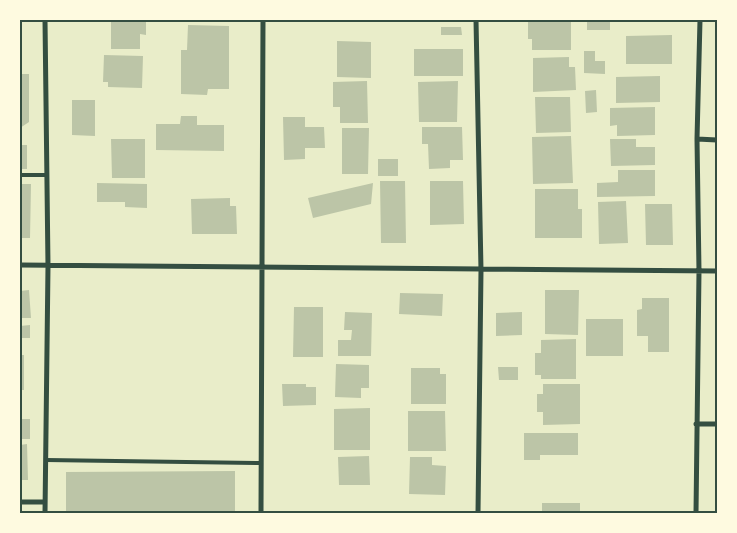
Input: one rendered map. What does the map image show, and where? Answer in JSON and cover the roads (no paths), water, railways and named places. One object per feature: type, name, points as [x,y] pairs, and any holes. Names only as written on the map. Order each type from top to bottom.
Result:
[{"type":"street","points":[[45,20],[48,266],[45,513]]},
{"type":"street","points":[[261,513],[263,20]]},
{"type":"street","points":[[476,20],[481,270],[478,513]]},
{"type":"street","points":[[696,513],[699,271],[697,140],[700,20]]},
{"type":"street","points":[[697,140],[717,140]]},
{"type":"street","points":[[20,266],[717,271]]},
{"type":"street","points":[[696,424],[717,424]]},
{"type":"street","points":[[20,502],[45,502]]},
{"type":"lane","points":[[20,175],[47,175]]},
{"type":"lane","points":[[46,460],[261,463]]}]
